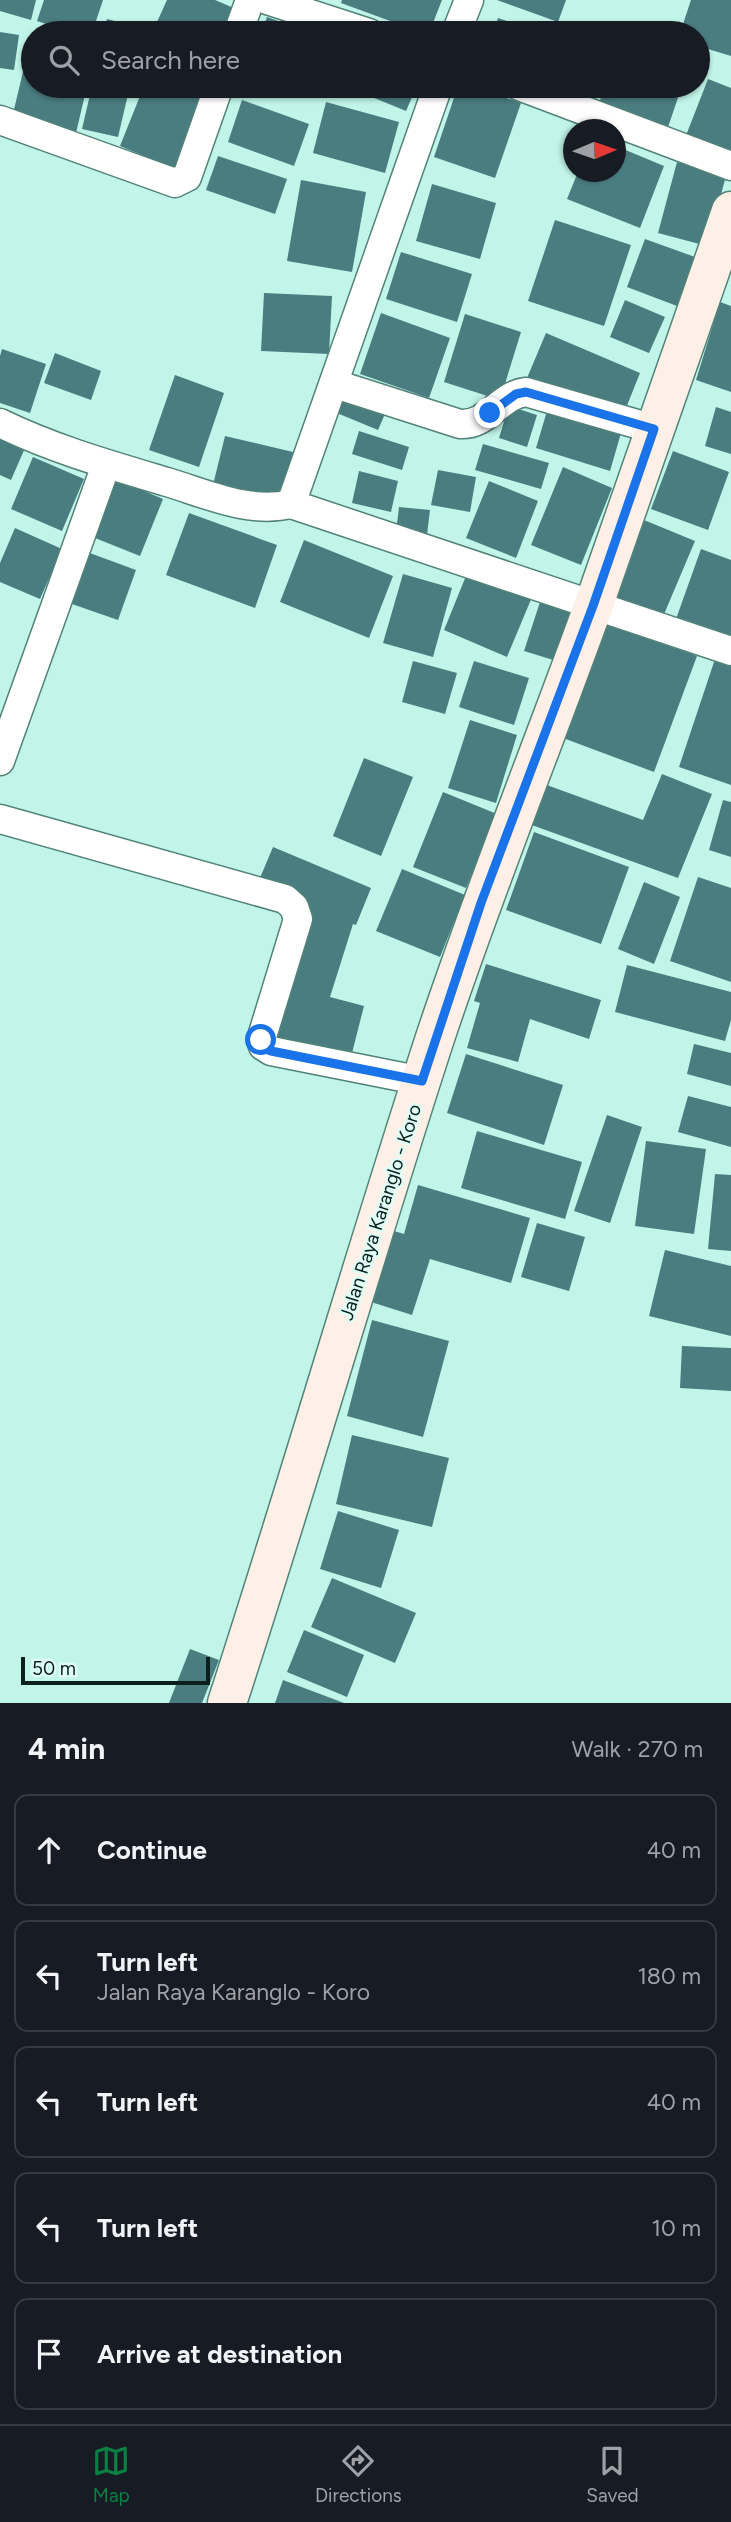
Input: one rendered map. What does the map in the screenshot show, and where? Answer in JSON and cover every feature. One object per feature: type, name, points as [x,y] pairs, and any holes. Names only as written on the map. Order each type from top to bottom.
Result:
[{"type":"street","points":[[242,21],[250,0]]},
{"type":"street","points":[[267,0],[332,21]]},
{"type":"street","points":[[461,21],[469,0]]},
{"type":"street","points":[[0,120],[175,183],[187,177],[215,98]]},
{"type":"street","points":[[292,503],[434,98]]},
{"type":"street","points":[[551,98],[731,166]]},
{"type":"street","name":"Jalan Raya Karanglo - Koro","points":[[227,1703],[272,1567],[349,1309],[481,903],[593,606],[731,211]]},
{"type":"street","points":[[335,384],[460,424],[476,423],[507,399],[526,392],[654,429]]},
{"type":"street","points":[[0,423],[106,465],[238,504],[269,507],[292,503],[731,651]]},
{"type":"street","points":[[0,761],[106,465]]},
{"type":"street","points":[[0,819],[285,900],[294,907],[298,919],[261,1040],[263,1046],[271,1051],[422,1081]]},
{"type":"building","points":[[0,0],[36,0],[31,20],[0,11]]},
{"type":"building","points":[[44,0],[103,0],[96,21],[37,21]]},
{"type":"building","points":[[167,0],[215,0],[236,9],[231,21],[157,21]]},
{"type":"building","points":[[342,0],[442,0],[434,21],[390,21],[341,3]]},
{"type":"building","points":[[497,0],[566,0],[558,21]]},
{"type":"building","points":[[691,0],[731,0],[731,56],[710,50],[710,21],[684,21]]},
{"type":"building","points":[[0,32],[19,35],[14,70],[0,68]]},
{"type":"building","points":[[21,80],[21,98],[84,98],[76,133],[12,118]]},
{"type":"building","points":[[710,80],[731,88],[731,155],[685,138],[701,98],[710,98]]},
{"type":"building","points":[[89,98],[127,98],[118,137],[82,129]]},
{"type":"building","points":[[139,98],[212,99],[182,172],[120,146]]},
{"type":"building","points":[[374,98],[412,98],[406,111]]},
{"type":"building","points":[[454,98],[507,98],[521,103],[495,178],[434,157]]},
{"type":"building","points":[[601,98],[678,98],[667,130],[598,106]]},
{"type":"building","points":[[242,100],[309,124],[294,166],[228,142]]},
{"type":"building","points":[[326,102],[399,122],[385,173],[313,153]]},
{"type":"building","points":[[626,150],[664,166],[640,228],[567,199],[574,182],[626,182]]},
{"type":"building","points":[[218,156],[287,179],[275,214],[206,190]]},
{"type":"building","points":[[677,162],[726,176],[707,246],[658,233]]},
{"type":"building","points":[[301,180],[366,192],[352,272],[287,261]]},
{"type":"building","points":[[432,184],[496,203],[480,259],[416,241]]},
{"type":"building","points":[[555,220],[631,245],[604,326],[528,301]]},
{"type":"building","points":[[645,239],[695,257],[677,306],[627,287]]},
{"type":"building","points":[[401,252],[472,274],[457,322],[386,299]]},
{"type":"building","points":[[264,293],[332,296],[329,354],[261,351]]},
{"type":"building","points":[[625,300],[665,317],[649,353],[610,337]]},
{"type":"building","points":[[720,302],[731,306],[731,392],[696,380]]},
{"type":"building","points":[[381,313],[450,338],[429,398],[360,374]]},
{"type":"building","points":[[465,314],[521,332],[500,400],[444,382]]},
{"type":"building","points":[[546,333],[640,373],[622,418],[527,378]]},
{"type":"building","points":[[2,349],[46,364],[30,413],[0,403]]},
{"type":"building","points":[[55,353],[101,371],[91,400],[44,383]]},
{"type":"building","points":[[175,375],[224,393],[199,467],[149,450]]},
{"type":"building","points":[[341,388],[388,407],[378,430],[332,411]]},
{"type":"building","points":[[509,406],[537,415],[527,447],[499,438]]},
{"type":"building","points":[[716,407],[731,412],[731,454],[705,446]]},
{"type":"building","points":[[547,411],[621,433],[610,471],[536,448]]},
{"type":"building","points":[[359,431],[409,447],[402,470],[352,454]]},
{"type":"building","points":[[225,436],[293,452],[282,501],[213,485]]},
{"type":"building","points":[[0,437],[25,448],[11,480],[0,475]]},
{"type":"building","points":[[483,444],[549,463],[541,489],[475,470]]},
{"type":"building","points":[[673,451],[729,472],[708,530],[651,509]]},
{"type":"building","points":[[33,457],[84,479],[62,531],[11,509]]},
{"type":"building","points":[[563,467],[612,488],[581,565],[531,545]]},
{"type":"building","points":[[438,470],[476,477],[470,512],[431,505]]},
{"type":"building","points":[[359,471],[398,481],[391,512],[352,503]]},
{"type":"building","points":[[114,478],[163,499],[140,556],[90,536]]},
{"type":"building","points":[[489,481],[538,501],[516,558],[466,538]]},
{"type":"building","points":[[399,507],[430,510],[427,535],[396,532]]},
{"type":"building","points":[[189,513],[277,545],[255,608],[166,575]]},
{"type":"building","points":[[644,520],[695,541],[662,619],[612,598]]},
{"type":"building","points":[[15,528],[62,549],[40,599],[0,582],[0,563]]},
{"type":"building","points":[[304,540],[393,576],[369,638],[280,602]]},
{"type":"building","points":[[701,549],[731,560],[731,638],[676,619]]},
{"type":"building","points":[[87,552],[136,570],[118,620],[69,603]]},
{"type":"building","points":[[468,571],[532,597],[507,657],[444,630]]},
{"type":"building","points":[[403,574],[452,588],[433,657],[383,643]]},
{"type":"building","points":[[540,602],[579,614],[563,663],[524,651]]},
{"type":"building","points":[[606,622],[697,656],[654,772],[563,738]]},
{"type":"building","points":[[715,659],[731,665],[731,785],[679,767]]},
{"type":"building","points":[[413,661],[457,673],[445,714],[402,702]]},
{"type":"building","points":[[474,661],[529,678],[514,725],[459,707]]},
{"type":"building","points":[[470,720],[517,735],[496,803],[448,788]]},
{"type":"building","points":[[364,758],[413,777],[381,856],[333,836]]},
{"type":"building","points":[[662,774],[712,794],[678,878],[529,824],[544,784],[643,820]]},
{"type":"building","points":[[443,792],[497,814],[466,888],[413,867]]},
{"type":"building","points":[[723,800],[731,802],[731,857],[709,850]]},
{"type":"building","points":[[534,832],[629,867],[601,944],[506,910]]},
{"type":"building","points":[[273,847],[371,888],[356,925],[353,924],[330,997],[364,1006],[351,1057],[262,1037],[304,904],[257,885]]},
{"type":"building","points":[[402,869],[465,895],[440,957],[376,931]]},
{"type":"building","points":[[698,877],[731,888],[731,982],[670,961]]},
{"type":"building","points":[[644,882],[680,897],[654,964],[618,949]]},
{"type":"building","points":[[486,964],[601,1000],[589,1039],[530,1019],[518,1062],[467,1048],[480,1003],[474,1001]]},
{"type":"building","points":[[627,965],[731,992],[731,1020],[725,1041],[615,1012]]},
{"type":"building","points":[[694,1044],[731,1053],[731,1086],[687,1074]]},
{"type":"building","points":[[466,1054],[563,1085],[544,1145],[447,1113]]},
{"type":"building","points":[[688,1096],[731,1107],[731,1147],[678,1132]]},
{"type":"building","points":[[607,1115],[642,1127],[610,1223],[574,1211]]},
{"type":"building","points":[[477,1131],[582,1162],[565,1219],[461,1188]]},
{"type":"building","points":[[646,1141],[706,1149],[694,1234],[635,1226]]},
{"type":"building","points":[[715,1174],[731,1175],[731,1251],[708,1249]]},
{"type":"building","points":[[418,1185],[530,1218],[511,1283],[430,1259],[412,1315],[371,1302],[394,1231],[404,1234]]},
{"type":"building","points":[[537,1223],[585,1237],[569,1291],[521,1277]]},
{"type":"building","points":[[665,1250],[731,1266],[731,1336],[649,1316]]},
{"type":"building","points":[[372,1320],[449,1341],[423,1437],[347,1416]]},
{"type":"building","points":[[682,1346],[731,1348],[731,1391],[680,1388]]},
{"type":"building","points":[[352,1435],[449,1458],[432,1527],[336,1504]]},
{"type":"building","points":[[338,1511],[399,1530],[381,1588],[320,1569]]},
{"type":"building","points":[[332,1578],[416,1613],[395,1663],[311,1627]]},
{"type":"building","points":[[304,1630],[364,1655],[347,1697],[287,1672]]},
{"type":"building","points":[[190,1649],[219,1660],[202,1703],[169,1703]]},
{"type":"building","points":[[283,1680],[344,1703],[275,1703]]},
{"type":"route","points":[[261,1040],[263,1046],[271,1051],[422,1081],[481,903],[593,606],[654,429],[526,392],[507,399],[490,413]]}]
